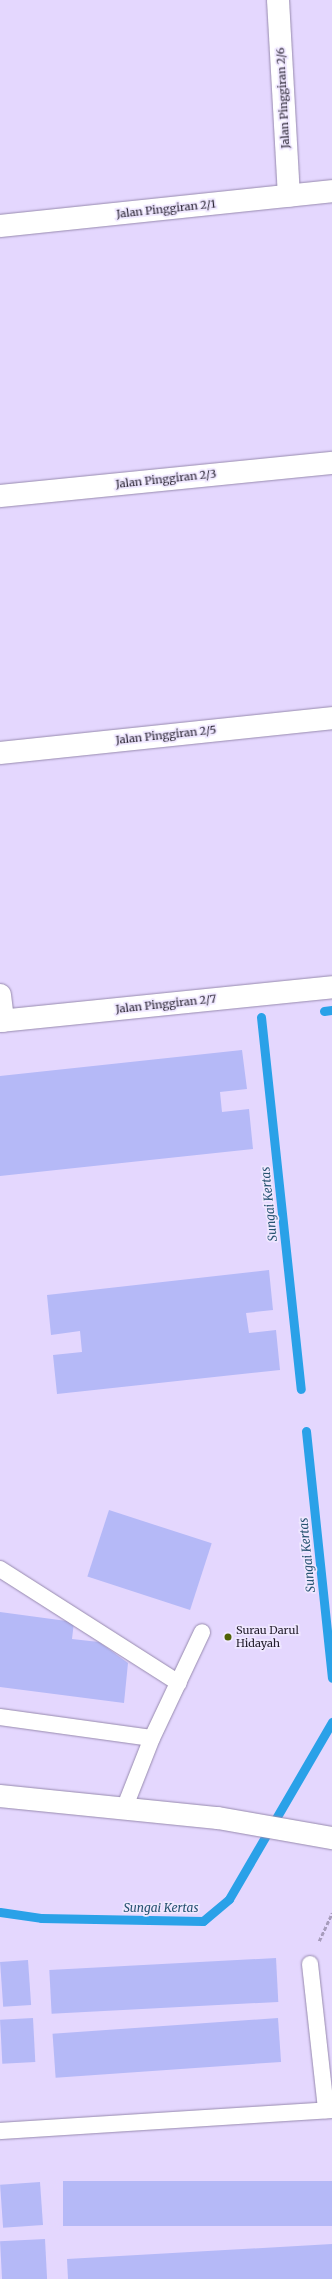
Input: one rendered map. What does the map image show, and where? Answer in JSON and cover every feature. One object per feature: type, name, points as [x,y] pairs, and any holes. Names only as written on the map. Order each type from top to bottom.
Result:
[{"type":"street","name":"Jalan Pinggiran 2/6","points":[[278,0],[289,196]]},
{"type":"street","name":"Jalan Pinggiran 2/1","points":[[0,226],[332,191]]},
{"type":"street","name":"Jalan Pinggiran 2/3","points":[[0,496],[332,463]]},
{"type":"street","name":"Jalan Pinggiran 2/5","points":[[0,753],[332,718]]},
{"type":"street","name":"Jalan Pinggiran 2/7","points":[[1,1021],[332,988]]},
{"type":"street","points":[[0,995],[1,1021]]},
{"type":"street","points":[[0,1796],[218,1818],[332,1838]]},
{"type":"lane","points":[[0,1570],[179,1683]]},
{"type":"lane","points":[[124,1809],[152,1738],[202,1632]]},
{"type":"lane","points":[[0,1717],[152,1738]]},
{"type":"lane","points":[[0,2131],[329,2110],[310,1964]]},
{"type":"path","points":[[317,1947],[332,1912]]},
{"type":"building","points":[[242,1050],[247,1089],[220,1092],[222,1112],[249,1109],[253,1149],[0,1176],[0,1076]]},
{"type":"building","points":[[269,1270],[273,1310],[246,1313],[249,1333],[276,1330],[280,1370],[57,1394],[53,1355],[82,1352],[80,1331],[51,1335],[47,1295]]},
{"type":"building","points":[[109,1510],[212,1543],[190,1610],[87,1577]]},
{"type":"building","points":[[0,1612],[74,1622],[72,1639],[99,1642],[128,1663],[124,1703],[0,1687]]},
{"type":"building","points":[[276,1958],[278,2002],[52,2014],[49,1970]]},
{"type":"building","points":[[28,1960],[31,2005],[3,2007],[0,1962]]},
{"type":"building","points":[[33,2018],[35,2062],[2,2064],[0,2020]]},
{"type":"building","points":[[278,2018],[281,2062],[56,2078],[53,2034]]},
{"type":"building","points":[[63,2181],[332,2181],[332,2226],[63,2226]]},
{"type":"building","points":[[40,2182],[43,2225],[3,2228],[0,2185]]},
{"type":"building","points":[[45,2239],[47,2279],[2,2279],[0,2241]]},
{"type":"building","points":[[332,2244],[332,2279],[68,2279],[67,2259]]},
{"type":"waterway","name":"Sungai Kertas","points":[[324,1011],[332,1010]]},
{"type":"waterway","name":"Sungai Kertas","points":[[261,1017],[301,1389]]},
{"type":"waterway","name":"Sungai Kertas","points":[[306,1431],[332,1678]]},
{"type":"waterway","name":"Sungai Kertas","points":[[0,1912],[41,1918],[203,1921],[229,1899],[332,1722]]},
{"type":"place","name":"Surau Darul Hidayah","points":[[228,1637]]}]
